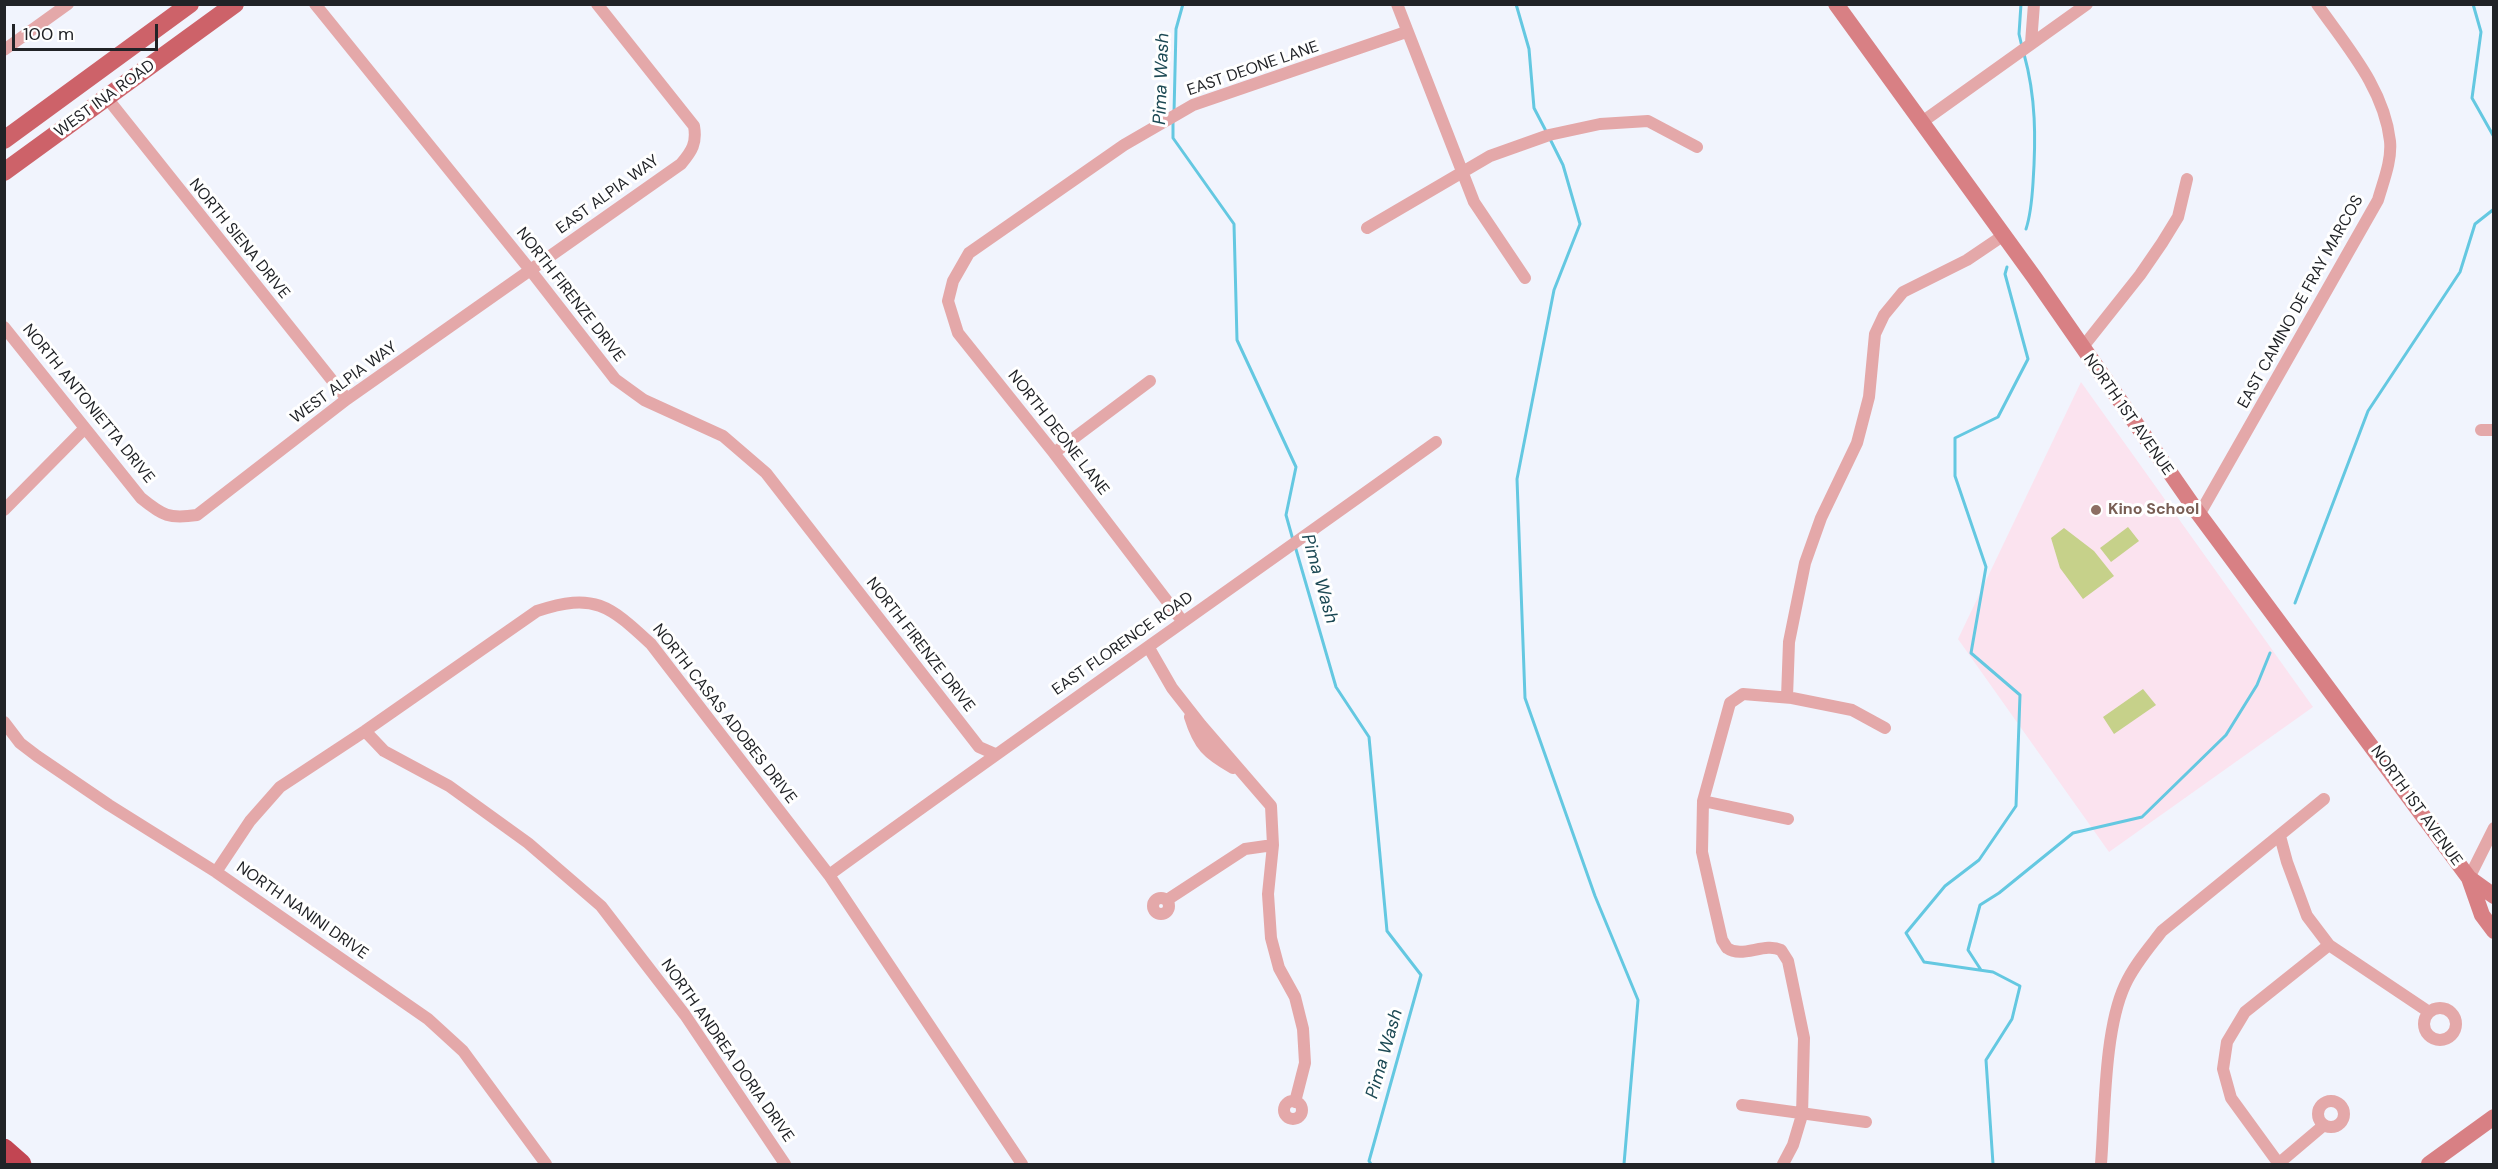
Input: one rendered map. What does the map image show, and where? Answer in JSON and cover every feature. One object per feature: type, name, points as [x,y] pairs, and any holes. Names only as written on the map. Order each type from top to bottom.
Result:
[{"type":"highway","points":[[4,1149],[21,1164]]},
{"type":"main road","name":"WEST INA ROAD","points":[[4,140],[190,4]]},
{"type":"main road","name":"WEST INA ROAD","points":[[4,172],[235,4]]},
{"type":"main road","name":"NORTH 1ST AVENUE","points":[[1836,4],[2004,235],[2199,515],[2469,878],[2493,896]]},
{"type":"main road","name":"NORTH 1ST AVENUE","points":[[2469,878],[2482,915],[2493,931]]},
{"type":"main road","points":[[2429,1164],[2493,1117]]},
{"type":"street","points":[[4,50],[68,4]]},
{"type":"street","name":"NORTH FIRENZE DRIVE","points":[[315,4],[531,271],[615,379],[644,400],[723,436],[766,473],[979,747],[995,754]]},
{"type":"street","name":"EAST ALPIA WAY","points":[[531,271],[681,164],[692,151],[696,140],[694,126],[597,4]]},
{"type":"street","points":[[1397,4],[1474,202],[1525,278]]},
{"type":"street","points":[[2031,43],[2034,4]]},
{"type":"street","points":[[1922,122],[2087,4]]},
{"type":"street","name":"EAST CAMINO DE FRAY MARCOS","points":[[2199,515],[2378,200],[2388,164],[2390,142],[2374,85],[2317,4]]},
{"type":"street","name":"EAST DEONE LANE","points":[[969,253],[1124,145],[1193,105],[1407,32]]},
{"type":"street","name":"NORTH SIENA DRIVE","points":[[107,98],[347,399]]},
{"type":"street","points":[[1367,228],[1490,156],[1549,135],[1600,124],[1648,121],[1697,147]]},
{"type":"street","points":[[2082,348],[2140,275],[2162,243],[2178,217],[2187,179]]},
{"type":"street","points":[[1786,697],[1789,642],[1802,573],[1821,518],[1849,464],[1862,427],[1869,397],[1875,333],[1884,315],[1903,292],[1968,260],[2004,235]]},
{"type":"street","name":"NORTH DEONE LANE","points":[[969,253],[953,281],[948,301],[958,333],[1054,453],[1183,622]]},
{"type":"street","name":"WEST ALPIA WAY","points":[[177,518],[197,515],[347,399],[531,271]]},
{"type":"street","name":"NORTH ANTONIETTA DRIVE","points":[[4,327],[141,498],[160,514],[177,518]]},
{"type":"street","points":[[1054,453],[1150,381]]},
{"type":"street","points":[[4,510],[86,428]]},
{"type":"street","name":"EAST FLORENCE ROAD","points":[[829,875],[995,754],[1149,648],[1436,442]]},
{"type":"street","name":"NORTH CASAS ADOBES DRIVE","points":[[216,872],[250,821],[280,787],[365,731],[537,611],[562,603],[588,602],[619,615],[651,644],[829,875],[1022,1164]]},
{"type":"street","points":[[1149,648],[1172,688],[1187,707],[1194,730],[1210,756],[1242,773],[1271,806],[1273,845],[1268,894],[1271,938],[1279,968],[1295,997],[1303,1029],[1305,1063],[1295,1101]]},
{"type":"street","points":[[1783,1164],[1793,1145],[1802,1115],[1804,1038],[1788,961],[1783,947],[1725,951],[1702,852],[1703,801],[1731,695],[1786,697],[1852,710],[1885,728]]},
{"type":"street","name":"NORTH NANINI DRIVE","points":[[4,722],[20,743],[37,756],[109,805],[216,872],[428,1019],[463,1051],[546,1164]]},
{"type":"street","name":"NORTH ANDREA DORIA DRIVE","points":[[365,731],[384,751],[449,786],[528,843],[601,906],[685,1015],[785,1164]]},
{"type":"street","points":[[2101,1164],[2110,1036],[2124,986],[2142,956],[2162,931],[2324,799]]},
{"type":"street","points":[[1703,801],[1788,819]]},
{"type":"street","points":[[2469,878],[2493,828]]},
{"type":"street","points":[[2280,837],[2307,916],[2329,945],[2429,1012]]},
{"type":"street","points":[[1167,900],[1245,849],[1273,845]]},
{"type":"street","points":[[2324,1125],[2278,1164],[2231,1098],[2223,1070],[2227,1042],[2245,1012],[2329,945]]},
{"type":"street","points":[[1742,1105],[1866,1122]]},
{"type":"shaded area","name":"Kino School","points":[[2081,382],[2313,707],[2109,852],[1958,639]]},
{"type":"green space","points":[[2128,527],[2139,541],[2111,562],[2100,548]]},
{"type":"green space","points":[[2064,528],[2094,551],[2114,576],[2083,599],[2060,568],[2051,538]]},
{"type":"green space","points":[[2143,689],[2156,705],[2114,734],[2103,717]]},
{"type":"waterway","name":"Pima Wash","points":[[1174,113],[1176,29],[1183,4]]},
{"type":"waterway","points":[[1516,4],[1529,49],[1534,108],[1547,133]]},
{"type":"waterway","points":[[2021,4],[2019,34],[2022,47]]},
{"type":"waterway","points":[[2473,4],[2481,32],[2472,98],[2494,137]]},
{"type":"waterway","points":[[2024,54],[2031,86],[2035,134],[2032,201],[2026,229]]},
{"type":"waterway","name":"Pima Wash","points":[[1173,119],[1173,138],[1234,224],[1237,340],[1296,467],[1286,515],[1293,540]]},
{"type":"waterway","points":[[1550,139],[1563,165],[1580,224],[1554,290],[1517,479],[1525,698],[1595,896],[1638,1000],[1624,1164]]},
{"type":"waterway","points":[[2295,603],[2368,411],[2460,272],[2475,224],[2494,209]]},
{"type":"waterway","points":[[1993,1164],[1986,1060],[2012,1019],[2020,986],[1993,972],[1924,962],[1906,933],[1945,886],[1979,860],[2016,806],[2020,695],[1971,653],[1986,567],[1955,476],[1955,438],[1998,417],[2028,359],[2005,274],[2007,267]]},
{"type":"waterway","name":"Pima Wash","points":[[1295,546],[1336,687],[1369,737],[1387,931],[1421,975],[1369,1161],[1371,1164]]},
{"type":"waterway","points":[[1981,970],[1968,950],[1980,905],[1999,893],[2073,833],[2142,817],[2226,735],[2257,685],[2270,653]]},
{"type":"place","name":"Kino School","points":[[2096,510]]}]
